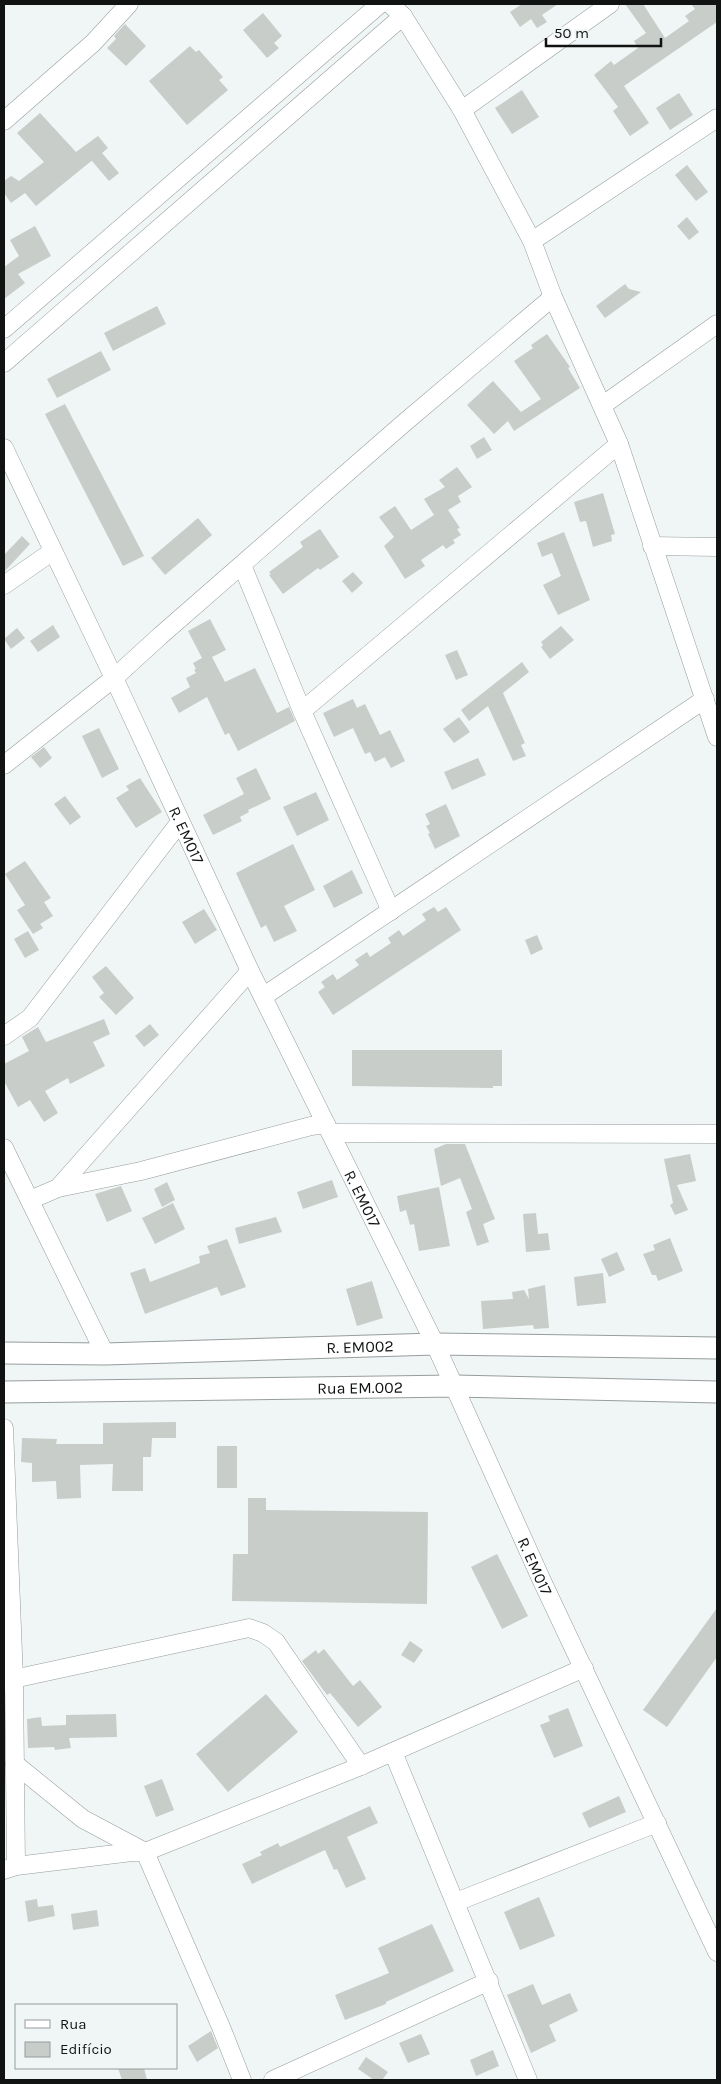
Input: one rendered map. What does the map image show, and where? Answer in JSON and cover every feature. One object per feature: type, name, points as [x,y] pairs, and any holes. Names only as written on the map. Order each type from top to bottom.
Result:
[{"type":"street","points":[[4,121],[93,43],[129,4]]},
{"type":"street","points":[[4,329],[380,4]]},
{"type":"street","points":[[462,110],[610,4]]},
{"type":"street","points":[[4,363],[397,10],[462,110],[532,241],[553,297],[619,444],[717,737]]},
{"type":"street","points":[[532,241],[717,118]]},
{"type":"street","points":[[4,765],[114,678],[454,380],[553,297]]},
{"type":"street","points":[[603,405],[717,324]]},
{"type":"street","points":[[302,710],[619,444]]},
{"type":"street","name":"R. EM017","points":[[4,448],[114,678],[250,971],[455,1386],[542,1581],[717,1952]]},
{"type":"street","points":[[652,546],[717,547]]},
{"type":"street","points":[[4,585],[53,551]]},
{"type":"street","points":[[242,565],[302,710],[391,911]]},
{"type":"street","points":[[264,996],[705,699]]},
{"type":"street","points":[[4,1036],[30,1018],[180,822]]},
{"type":"street","points":[[58,1188],[250,971]]},
{"type":"street","points":[[30,1200],[58,1188],[141,1171],[311,1126],[329,1128],[717,1134]]},
{"type":"street","points":[[4,1148],[105,1354]]},
{"type":"street","name":"R. EM002","points":[[4,1353],[105,1354],[435,1344],[717,1348]]},
{"type":"street","name":"Rua EM.002","points":[[4,1392],[455,1386],[717,1392]]},
{"type":"street","points":[[4,1428],[9,1680],[15,1764],[10,1868],[132,1852],[145,1852],[361,1766],[584,1668]]},
{"type":"street","points":[[9,1680],[249,1628],[263,1633],[276,1642],[361,1766]]},
{"type":"street","points":[[393,1752],[489,1981],[528,2080]]},
{"type":"street","points":[[15,1764],[83,1819],[145,1852],[242,2080]]},
{"type":"street","points":[[456,1902],[657,1823]]},
{"type":"street","points":[[273,2080],[489,1981]]},
{"type":"building","points":[[522,4],[558,4],[542,15],[547,22],[537,28],[531,19],[520,27],[510,12]]},
{"type":"building","points":[[625,4],[643,4],[665,38],[689,21],[685,16],[695,9],[691,4],[717,4],[717,22],[624,86],[649,123],[630,136],[613,111],[618,107],[594,75],[611,61],[614,65],[638,48],[634,41],[646,33]]},
{"type":"building","points":[[263,13],[282,36],[274,43],[279,48],[267,58],[243,30]]},
{"type":"building","points":[[125,24],[146,46],[126,66],[107,48],[116,39],[114,36]]},
{"type":"building","points":[[190,46],[196,52],[199,50],[223,77],[219,80],[228,90],[187,125],[149,81]]},
{"type":"building","points":[[522,90],[539,117],[512,134],[495,108]]},
{"type":"building","points":[[679,93],[693,115],[670,130],[656,108]]},
{"type":"building","points":[[40,113],[76,152],[98,136],[108,148],[102,153],[119,173],[109,181],[92,161],[36,206],[25,193],[11,203],[4,193],[4,181],[11,176],[19,181],[44,162],[17,133]]},
{"type":"building","points":[[687,165],[708,192],[696,201],[675,175]]},
{"type":"building","points":[[687,217],[699,232],[689,240],[677,226]]},
{"type":"building","points":[[35,226],[51,256],[18,274],[25,283],[4,299],[4,267],[19,256],[10,240]]},
{"type":"building","points":[[625,284],[629,289],[641,292],[605,318],[596,306]]},
{"type":"building","points":[[157,306],[166,324],[113,351],[104,333]]},
{"type":"building","points":[[547,334],[570,367],[568,368],[580,388],[514,431],[508,421],[494,434],[467,405],[493,381],[521,412],[541,399],[514,361],[533,348],[531,345]]},
{"type":"building","points":[[101,351],[111,370],[57,398],[47,379]]},
{"type":"building","points":[[65,404],[144,556],[123,566],[45,414]]},
{"type":"building","points":[[484,437],[492,450],[477,459],[470,446]]},
{"type":"building","points":[[457,467],[472,487],[458,496],[461,502],[448,510],[460,528],[457,529],[461,535],[453,540],[455,543],[446,549],[443,545],[421,560],[425,566],[405,579],[384,546],[394,537],[379,517],[395,506],[411,530],[434,515],[424,499],[445,487],[439,480]]},
{"type":"building","points":[[603,493],[615,534],[611,535],[612,541],[593,547],[586,521],[580,522],[574,502]]},
{"type":"building","points":[[198,518],[212,535],[165,575],[151,558]]},
{"type":"building","points":[[320,529],[339,557],[320,570],[318,568],[283,594],[269,575],[271,574],[269,572],[303,547],[300,542]]},
{"type":"building","points":[[564,532],[590,600],[558,615],[543,585],[561,576],[552,553],[542,557],[537,543]]},
{"type":"building","points":[[22,536],[30,544],[4,572],[4,555]]},
{"type":"building","points":[[353,572],[363,583],[352,593],[342,581]]},
{"type":"building","points":[[210,619],[226,650],[212,657],[225,682],[255,668],[277,713],[289,707],[295,721],[238,751],[229,733],[225,735],[207,697],[179,713],[171,698],[190,687],[186,678],[196,673],[193,663],[202,658],[188,631]]},
{"type":"building","points":[[53,625],[60,637],[38,652],[30,641]]},
{"type":"building","points":[[561,626],[574,640],[550,659],[541,647],[543,645],[541,642]]},
{"type":"building","points":[[17,628],[25,638],[11,649],[4,639]]},
{"type":"building","points":[[457,650],[468,675],[456,680],[445,655]]},
{"type":"building","points":[[522,662],[529,672],[503,693],[525,743],[521,745],[526,756],[513,761],[488,706],[469,721],[461,710]]},
{"type":"building","points":[[353,699],[357,708],[365,704],[380,735],[390,730],[405,761],[391,768],[385,757],[375,762],[370,752],[365,754],[353,728],[334,737],[323,713]]},
{"type":"building","points":[[459,717],[470,732],[454,743],[443,729]]},
{"type":"building","points":[[99,728],[119,769],[102,778],[82,736]]},
{"type":"building","points":[[44,747],[52,758],[40,768],[31,757]]},
{"type":"building","points":[[478,758],[486,775],[452,790],[444,772]]},
{"type":"building","points":[[256,768],[271,799],[248,810],[249,812],[240,817],[242,821],[213,835],[203,815],[244,794],[236,778]]},
{"type":"building","points":[[140,778],[162,812],[136,828],[116,798],[129,790],[126,786]]},
{"type":"building","points":[[316,792],[329,820],[297,836],[283,807]]},
{"type":"building","points":[[65,796],[81,817],[70,825],[54,804]]},
{"type":"building","points":[[446,804],[460,836],[435,849],[428,834],[430,833],[426,826],[430,824],[425,814]]},
{"type":"building","points":[[293,844],[315,890],[284,906],[297,931],[274,942],[266,925],[261,928],[236,873]]},
{"type":"building","points":[[25,861],[51,898],[44,902],[53,916],[40,924],[43,928],[33,934],[17,910],[25,905],[5,874]]},
{"type":"building","points":[[352,870],[363,893],[334,908],[323,886]]},
{"type":"building","points":[[434,907],[438,912],[446,907],[461,930],[333,1015],[318,992],[325,987],[321,982],[333,974],[337,980],[359,965],[355,960],[367,952],[370,957],[391,943],[388,938],[399,930],[403,936],[426,920],[422,914]]},
{"type":"building","points":[[204,909],[217,930],[195,944],[182,922]]},
{"type":"building","points":[[28,931],[39,950],[25,958],[14,939]]},
{"type":"building","points":[[537,935],[543,949],[531,955],[525,940]]},
{"type":"building","points":[[106,966],[134,998],[116,1015],[99,997],[104,993],[92,977]]},
{"type":"building","points":[[104,1019],[110,1034],[93,1042],[105,1066],[70,1084],[68,1078],[45,1091],[58,1113],[44,1122],[30,1100],[18,1107],[4,1081],[4,1064],[29,1051],[22,1037],[38,1027],[46,1042]]},
{"type":"building","points":[[150,1024],[159,1035],[144,1047],[135,1036]]},
{"type":"building","points":[[352,1050],[502,1050],[502,1086],[493,1086],[493,1088],[352,1086]]},
{"type":"building","points":[[446,1144],[465,1144],[495,1219],[483,1224],[489,1242],[477,1246],[466,1212],[472,1209],[460,1178],[441,1186],[434,1149]]},
{"type":"building","points":[[690,1154],[696,1181],[677,1185],[688,1210],[675,1215],[670,1205],[673,1203],[664,1159]]},
{"type":"building","points":[[332,1180],[338,1197],[303,1209],[297,1192]]},
{"type":"building","points":[[167,1182],[175,1200],[162,1207],[154,1189]]},
{"type":"building","points":[[121,1186],[132,1211],[107,1222],[95,1194]]},
{"type":"building","points":[[439,1187],[450,1246],[419,1251],[414,1224],[410,1225],[406,1210],[400,1212],[397,1196]]},
{"type":"building","points":[[173,1203],[185,1229],[155,1244],[142,1218]]},
{"type":"building","points":[[536,1213],[538,1234],[548,1233],[550,1250],[526,1252],[523,1214]]},
{"type":"building","points":[[276,1217],[282,1232],[239,1244],[235,1228]]},
{"type":"building","points":[[670,1238],[683,1271],[658,1281],[656,1275],[652,1275],[643,1254],[655,1250],[653,1245]]},
{"type":"building","points":[[227,1239],[246,1287],[221,1296],[217,1287],[145,1314],[130,1273],[145,1268],[150,1282],[200,1263],[199,1256],[210,1253],[207,1246]]},
{"type":"building","points":[[617,1252],[625,1270],[609,1277],[601,1259]]},
{"type":"building","points":[[603,1273],[606,1303],[577,1306],[574,1277]]},
{"type":"building","points":[[372,1281],[383,1318],[357,1326],[346,1289]]},
{"type":"building","points":[[545,1285],[549,1328],[534,1329],[533,1325],[483,1329],[481,1301],[513,1299],[512,1292],[524,1290],[529,1299],[528,1289]]},
{"type":"building","points":[[176,1422],[176,1438],[152,1438],[151,1457],[143,1457],[143,1491],[112,1491],[113,1464],[80,1465],[81,1498],[57,1499],[56,1481],[32,1482],[32,1463],[21,1462],[22,1438],[57,1439],[56,1444],[103,1444],[103,1423]]},
{"type":"building","points":[[217,1446],[237,1446],[237,1488],[217,1488]]},
{"type":"building","points":[[248,1498],[266,1498],[266,1510],[428,1512],[427,1604],[232,1601],[233,1554],[248,1554]]},
{"type":"building","points":[[497,1554],[528,1616],[502,1629],[471,1567]]},
{"type":"building","points":[[717,1608],[717,1657],[667,1727],[643,1710]]},
{"type":"building","points":[[410,1641],[423,1650],[414,1663],[401,1655]]},
{"type":"building","points":[[324,1649],[353,1686],[360,1680],[382,1707],[358,1727],[330,1693],[327,1695],[302,1661],[316,1650],[318,1654]]},
{"type":"building","points":[[266,1694],[298,1732],[228,1792],[196,1754]]},
{"type":"building","points":[[568,1708],[583,1746],[554,1758],[540,1725],[550,1721],[548,1716]]},
{"type":"building","points":[[116,1714],[117,1737],[69,1738],[71,1748],[55,1750],[54,1747],[28,1748],[27,1719],[41,1717],[42,1726],[66,1725],[66,1715]]},
{"type":"building","points":[[162,1779],[174,1810],[156,1817],[144,1786]]},
{"type":"building","points":[[619,1796],[626,1812],[589,1828],[582,1813]]},
{"type":"building","points":[[370,1806],[378,1823],[347,1837],[366,1879],[346,1888],[337,1869],[334,1870],[325,1850],[252,1884],[242,1864],[262,1855],[260,1852],[278,1843],[280,1847]]},
{"type":"building","points":[[539,1897],[555,1936],[520,1950],[504,1912]]},
{"type":"building","points":[[37,1899],[38,1907],[53,1905],[55,1916],[28,1922],[25,1901]]},
{"type":"building","points":[[97,1910],[99,1926],[73,1930],[71,1914]]},
{"type":"building","points":[[432,1924],[454,1971],[386,2002],[386,2004],[345,2020],[335,1995],[389,1973],[378,1948]]},
{"type":"building","points":[[533,1984],[542,2005],[570,1993],[578,2011],[549,2025],[556,2041],[531,2053],[507,1995]]},
{"type":"building","points":[[211,2031],[218,2048],[197,2062],[188,2046]]},
{"type":"building","points":[[421,2034],[430,2054],[408,2063],[399,2043]]},
{"type":"building","points":[[493,2050],[499,2066],[476,2076],[470,2060]]},
{"type":"building","points":[[366,2057],[388,2072],[382,2080],[374,2080],[358,2069]]},
{"type":"building","points":[[118,2069],[144,2069],[147,2080],[122,2080]]}]
